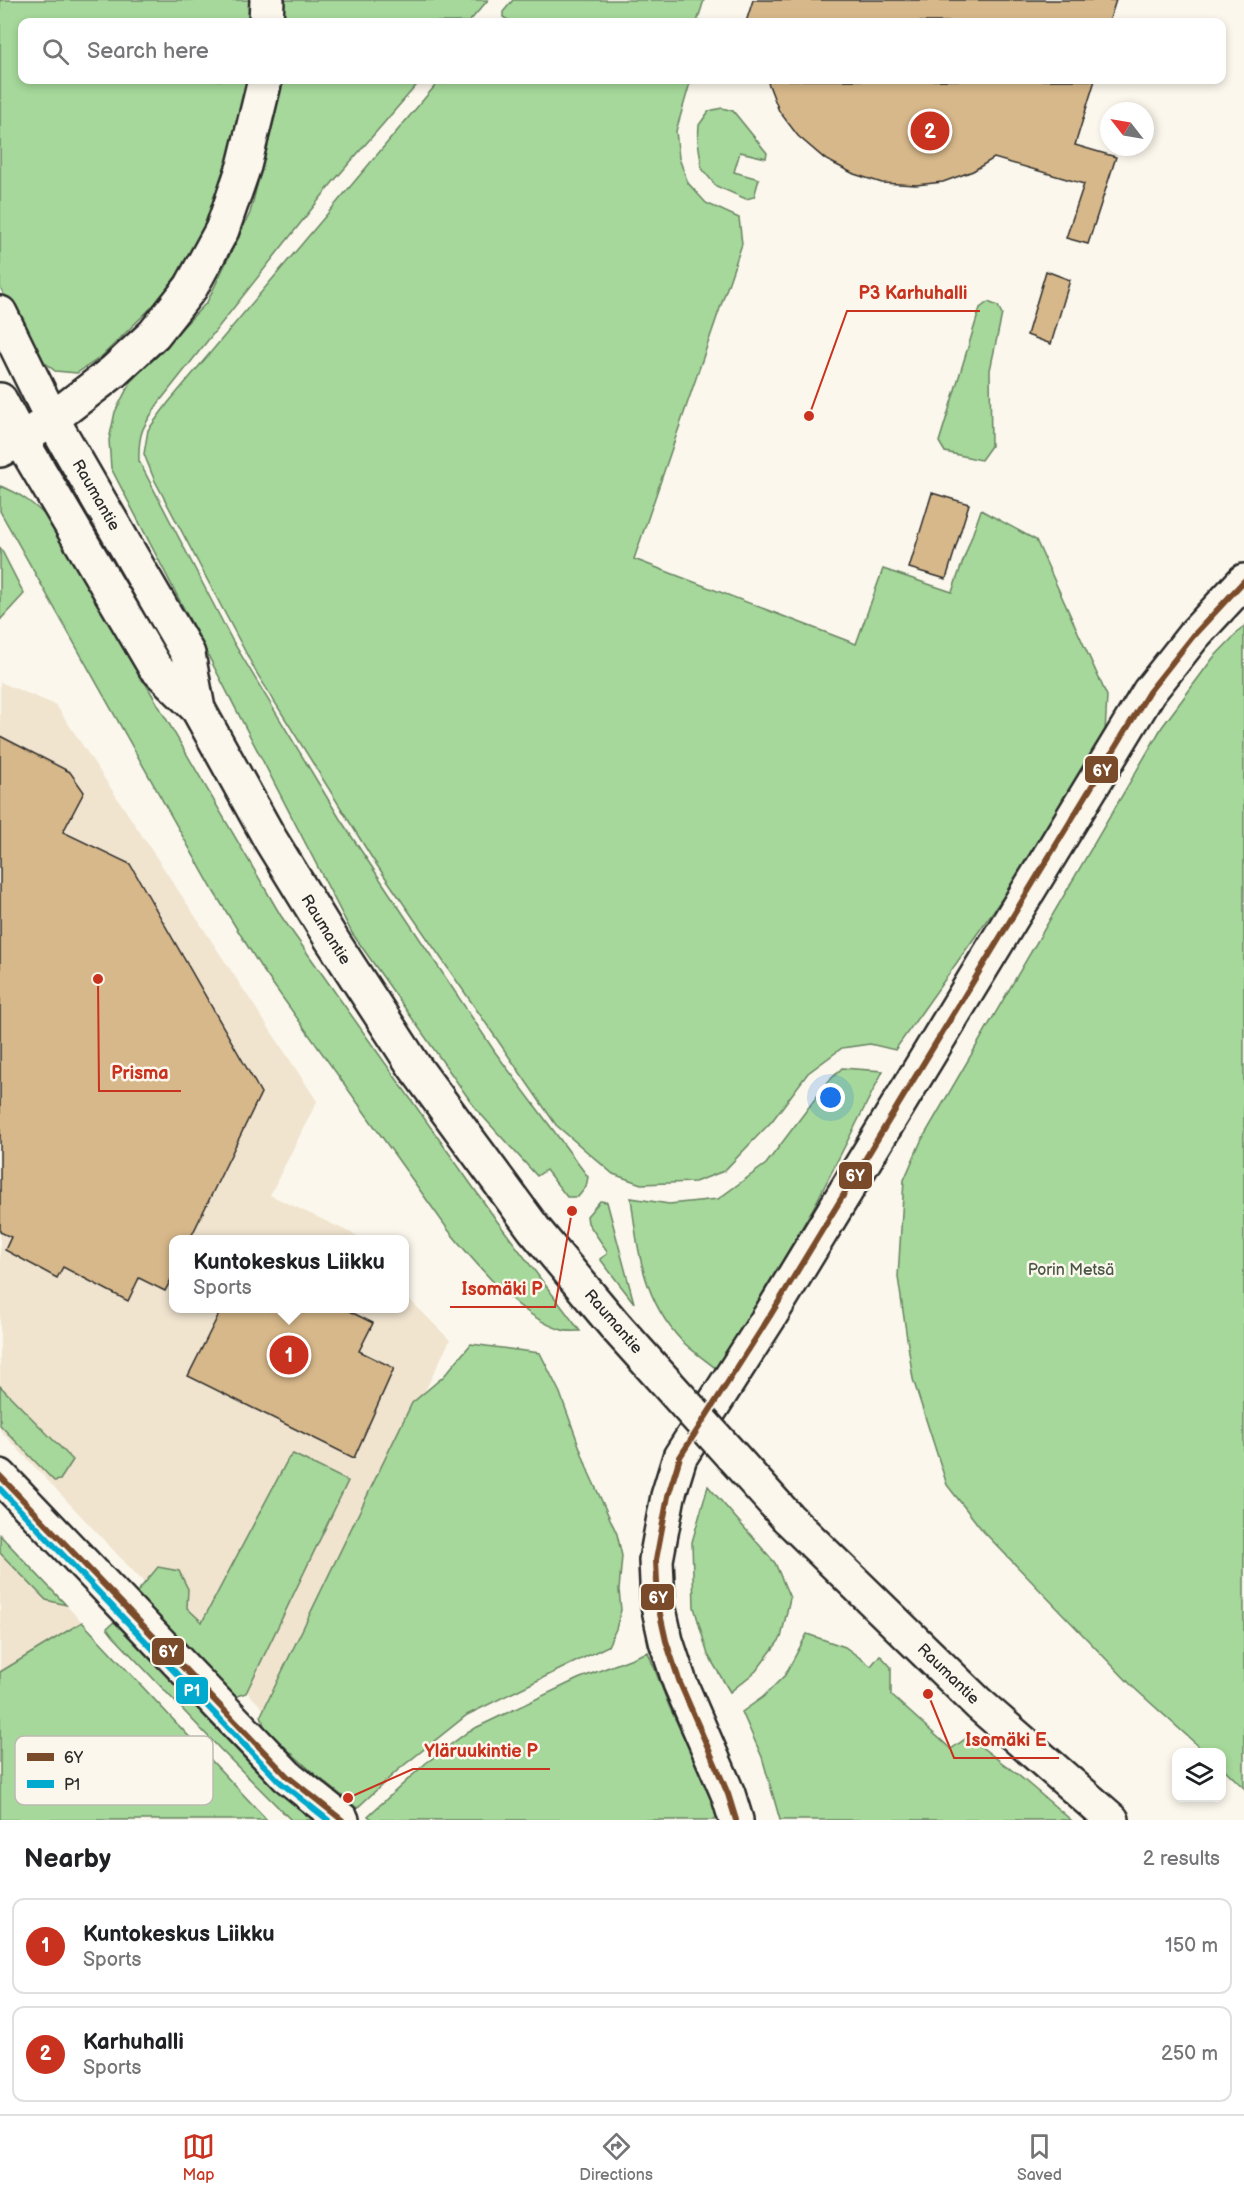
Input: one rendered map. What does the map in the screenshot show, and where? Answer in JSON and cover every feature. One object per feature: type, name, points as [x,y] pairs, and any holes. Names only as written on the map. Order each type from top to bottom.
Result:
[{"type":"main road","points":[[266,18],[267,0]]},
{"type":"main road","points":[[10,445],[52,419],[113,372],[154,334],[191,287],[222,230],[244,166],[264,84]]},
{"type":"main road","name":"Raumantie","points":[[0,313],[52,419],[188,654],[198,709]]},
{"type":"main road","name":"Raumantie","points":[[0,400],[10,445],[155,667],[198,709],[276,849],[332,940],[414,1066],[534,1229],[616,1328],[787,1517],[979,1704],[1112,1820]]},
{"type":"main road","points":[[736,1820],[728,1794],[680,1683],[666,1641],[658,1605],[656,1560],[668,1496],[680,1456],[770,1316],[1149,692],[1194,636],[1244,580]]},
{"type":"main road","points":[[0,1476],[287,1776],[342,1820]]},
{"type":"shaded area","points":[[0,682],[56,705],[317,1101],[270,1195],[355,1235],[169,1235],[169,1313],[409,1313],[409,1299],[450,1340],[267,1713],[0,1430]]},
{"type":"shaded area","points":[[0,1536],[82,1622],[0,1672]]},
{"type":"green space","points":[[0,0],[255,0],[253,18],[18,18],[18,84],[246,84],[229,172],[204,236],[161,298],[101,357],[77,373],[55,371],[37,356],[0,287]]},
{"type":"green space","points":[[285,0],[488,0],[472,18],[283,18]]},
{"type":"green space","points":[[513,0],[704,0],[698,18],[505,18],[503,12]]},
{"type":"green space","points":[[279,84],[418,84],[333,182],[160,401],[143,429],[139,461],[232,640],[340,819],[495,1052],[588,1177],[586,1187],[578,1197],[567,1197],[546,1170],[537,1176],[476,1109],[352,933],[111,468],[109,440],[115,412],[131,381],[207,302],[250,213],[276,112]]},
{"type":"green space","points":[[437,84],[690,84],[676,131],[679,158],[688,183],[706,203],[739,218],[742,244],[634,559],[856,644],[883,569],[952,592],[981,510],[1036,540],[1107,696],[1105,733],[1011,886],[895,1050],[870,1044],[842,1048],[808,1073],[772,1121],[724,1171],[695,1182],[641,1184],[613,1174],[556,1125],[372,858],[256,672],[154,479],[144,454],[148,430],[168,403]]},
{"type":"green space","points":[[722,108],[733,111],[767,153],[766,158],[740,152],[734,172],[759,179],[754,197],[746,199],[716,186],[702,169],[698,141],[699,125],[709,111]]},
{"type":"green space","points":[[988,302],[998,306],[1002,314],[990,370],[991,446],[981,460],[945,452],[939,442],[980,308]]},
{"type":"green space","points":[[0,486],[28,500],[51,521],[281,916],[497,1221],[580,1331],[562,1330],[530,1314],[472,1259],[449,1231],[260,966],[214,892],[0,511]]},
{"type":"green space","points":[[0,547],[24,594],[0,620]]},
{"type":"green space","name":"Porin Metsä","points":[[1244,626],[1244,1788],[1226,1771],[1226,1748],[1201,1748],[1133,1687],[983,1531],[947,1485],[913,1379],[898,1277],[904,1180],[921,1141],[1162,727],[1213,658]]},
{"type":"green space","points":[[842,1068],[883,1071],[816,1203],[719,1371],[682,1341],[659,1309],[644,1274],[631,1198],[669,1204],[718,1199],[766,1164],[827,1083]]},
{"type":"green space","points":[[600,1201],[607,1202],[634,1303],[600,1259],[607,1254],[607,1251],[588,1223],[587,1216]]},
{"type":"green space","points":[[471,1344],[540,1353],[560,1393],[589,1473],[617,1534],[622,1556],[619,1590],[621,1610],[608,1646],[467,1715],[398,1770],[357,1808],[265,1729],[261,1715],[412,1403],[444,1376]]},
{"type":"green space","points":[[0,1386],[73,1460],[60,1480],[54,1481],[0,1425]]},
{"type":"green space","points":[[293,1454],[348,1481],[246,1693],[237,1696],[228,1694],[133,1597],[158,1567],[179,1571],[188,1589],[187,1608],[202,1622],[288,1459]]},
{"type":"green space","points":[[708,1486],[775,1563],[790,1598],[781,1638],[756,1671],[730,1692],[708,1655],[694,1607],[692,1542]]},
{"type":"green space","points":[[0,1535],[66,1605],[46,1600],[0,1553]]},
{"type":"green space","points":[[82,1622],[189,1736],[15,1736],[15,1805],[213,1805],[213,1762],[267,1820],[0,1820],[0,1672]]},
{"type":"green space","points":[[114,1622],[122,1627],[228,1741],[313,1820],[291,1820],[220,1749],[213,1742],[213,1736],[208,1736],[107,1628]]},
{"type":"green space","points":[[807,1634],[845,1647],[871,1666],[880,1655],[891,1667],[891,1695],[951,1749],[968,1737],[1017,1774],[1071,1820],[780,1820],[762,1757],[742,1712],[763,1697],[785,1675]]},
{"type":"green space","points":[[648,1652],[669,1706],[707,1787],[718,1820],[373,1820],[368,1816],[426,1763],[469,1731],[578,1679]]},
{"type":"building","points":[[753,0],[1116,0],[1110,18],[747,18]]},
{"type":"building","points":[[769,84],[1094,84],[1075,145],[1100,152],[1100,156],[1116,157],[1088,244],[1066,238],[1084,184],[994,158],[973,171],[943,182],[916,185],[882,183],[854,174],[825,159],[798,136],[779,111]]},
{"type":"building","points":[[1046,271],[1070,280],[1051,344],[1027,335]]},
{"type":"building","points":[[932,493],[969,504],[946,579],[909,568]]},
{"type":"building","points":[[0,736],[70,772],[84,792],[63,832],[130,864],[261,1093],[192,1235],[169,1235],[169,1283],[165,1291],[139,1278],[128,1301],[63,1267],[57,1278],[5,1250],[11,1237],[0,1232]]},
{"type":"building","points":[[220,1313],[353,1313],[373,1323],[359,1351],[394,1368],[354,1458],[188,1376]]},
{"type":"transit line","name":"6Y","points":[[736,1820],[728,1794],[680,1683],[666,1641],[658,1605],[656,1560],[668,1496],[680,1457],[770,1316],[1149,692],[1194,635],[1244,581]]},
{"type":"transit line","name":"6Y","points":[[0,1476],[287,1776],[342,1820]]},
{"type":"transit line","name":"P1","points":[[0,1489],[280,1782],[328,1820]]},
{"type":"place","name":"Karhuhalli","points":[[930,131]]},
{"type":"place","name":"P3 Karhuhalli","points":[[809,416]]},
{"type":"place","name":"Prisma","points":[[98,979]]},
{"type":"place","name":"Isomäki P","points":[[572,1211]]},
{"type":"place","name":"Kuntokeskus Liikku","points":[[289,1355]]},
{"type":"place","name":"Isomäki E","points":[[928,1694]]},
{"type":"place","name":"Yläruukintie P","points":[[348,1798]]}]
